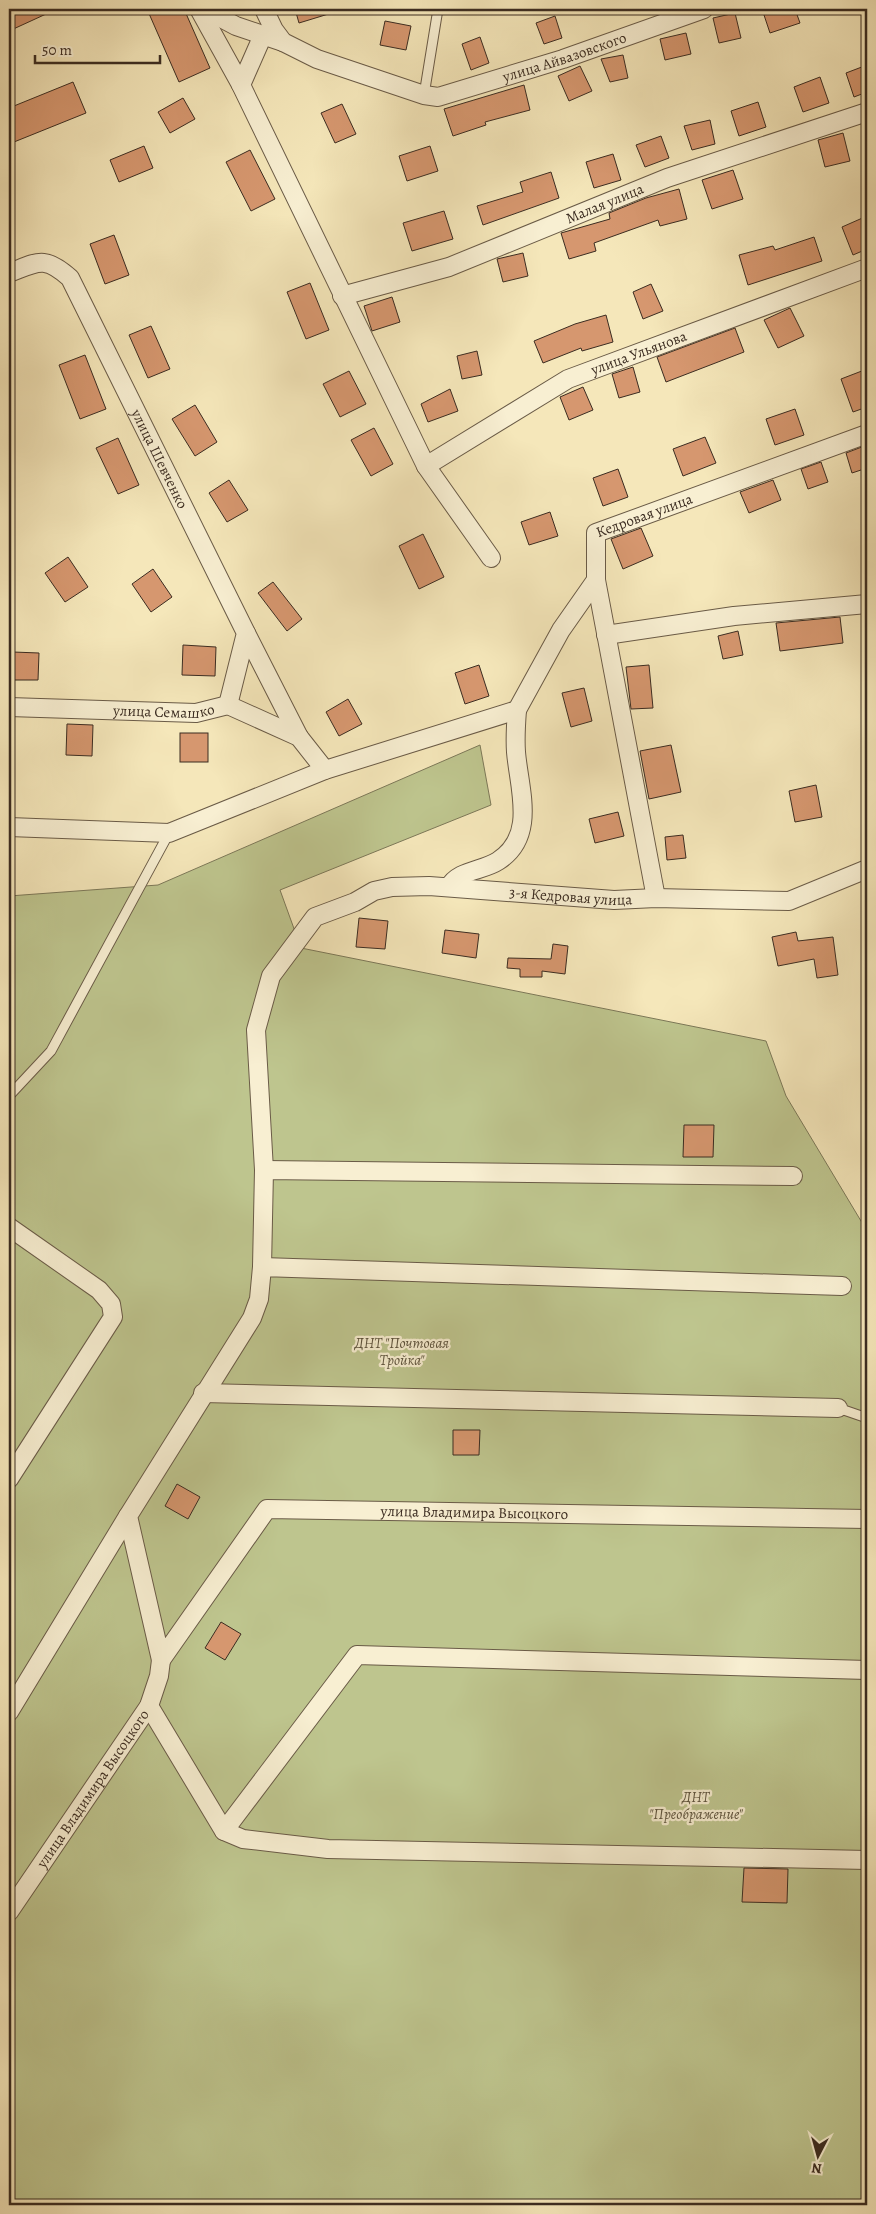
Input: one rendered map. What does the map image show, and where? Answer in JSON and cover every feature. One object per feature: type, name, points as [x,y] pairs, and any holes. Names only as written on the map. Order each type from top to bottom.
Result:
[{"type":"street","points":[[199,9],[240,85],[426,466],[491,558]]},
{"type":"street","name":"улица Айвазовского","points":[[204,9],[236,26],[283,42],[318,59],[424,95],[438,97],[564,59],[704,9]]},
{"type":"street","points":[[264,9],[274,30],[283,42]]},
{"type":"street","points":[[240,85],[264,35]]},
{"type":"street","name":"Малая улица","points":[[342,296],[449,267],[667,178],[867,112]]},
{"type":"street","name":"улица Шевченко","points":[[9,273],[39,261],[56,266],[70,278],[299,737]]},
{"type":"street","name":"улица Ульянова","points":[[426,466],[568,379],[867,268]]},
{"type":"street","name":"Кедровая улица","points":[[656,898],[596,580],[596,533],[867,434]]},
{"type":"street","points":[[449,887],[456,878],[496,862],[508,854],[521,834],[524,810],[516,750],[517,710],[561,630],[596,580]]},
{"type":"street","points":[[606,635],[734,616],[867,604]]},
{"type":"street","points":[[228,706],[246,634]]},
{"type":"street","name":"улица Семашко","points":[[9,707],[196,713],[228,706],[299,737],[325,770]]},
{"type":"street","points":[[9,826],[169,833],[325,770],[517,710]]},
{"type":"street","points":[[848,876],[867,869]]},
{"type":"street","points":[[848,876],[867,881]]},
{"type":"street","name":"3-я Кедровая улица","points":[[264,1170],[256,1030],[271,976],[314,917],[355,902],[374,891],[392,887],[449,887],[614,900],[656,898],[790,900],[848,876]]},
{"type":"street","points":[[9,1712],[203,1393],[252,1318],[259,1299],[262,1267],[264,1170],[793,1176]]},
{"type":"street","points":[[9,1227],[99,1290],[111,1304],[113,1317],[9,1479]]},
{"type":"street","points":[[262,1267],[842,1286]]},
{"type":"street","points":[[203,1393],[838,1408]]},
{"type":"street","name":"улица Владимира Высоцкого","points":[[162,1660],[267,1509],[867,1519]]},
{"type":"street","name":"улица Владимира Высоцкого","points":[[9,1912],[149,1706],[159,1676],[162,1660],[128,1516]]},
{"type":"street","points":[[224,1831],[357,1655],[867,1670]]},
{"type":"street","points":[[149,1706],[224,1831],[243,1839],[328,1849],[867,1860]]},
{"type":"lane","points":[[424,95],[438,9]]},
{"type":"lane","points":[[9,1096],[50,1051],[169,833]]},
{"type":"lane","points":[[838,1408],[867,1418]]},
{"type":"green space","points":[[480,745],[491,805],[280,890],[301,948],[766,1041],[786,1096],[867,1231],[867,2205],[9,2205],[9,896],[158,885]]},
{"type":"building","points":[[9,9],[57,9],[9,31]]},
{"type":"building","points":[[147,9],[184,9],[210,68],[179,82]]},
{"type":"building","points":[[295,9],[334,9],[335,12],[299,23]]},
{"type":"building","points":[[762,9],[795,9],[800,23],[770,33]]},
{"type":"building","points":[[735,13],[741,38],[719,43],[713,18]]},
{"type":"building","points":[[555,16],[562,38],[544,44],[536,23]]},
{"type":"building","points":[[385,21],[411,26],[406,50],[380,45]]},
{"type":"building","points":[[686,33],[691,54],[665,60],[660,39]]},
{"type":"building","points":[[480,37],[489,63],[471,70],[462,44]]},
{"type":"building","points":[[623,55],[628,78],[610,82],[601,59]]},
{"type":"building","points":[[867,65],[867,92],[854,97],[846,73]]},
{"type":"building","points":[[580,66],[592,91],[569,101],[558,76]]},
{"type":"building","points":[[820,77],[829,103],[803,112],[794,87]]},
{"type":"building","points":[[73,82],[86,113],[9,144],[9,108]]},
{"type":"building","points":[[524,85],[530,110],[485,122],[486,125],[453,136],[444,109]]},
{"type":"building","points":[[183,98],[195,119],[170,133],[158,112]]},
{"type":"building","points":[[758,102],[766,127],[739,136],[731,111]]},
{"type":"building","points":[[342,104],[356,134],[335,143],[321,113]]},
{"type":"building","points":[[710,120],[715,144],[692,150],[684,126]]},
{"type":"building","points":[[843,133],[850,161],[825,167],[818,140]]},
{"type":"building","points":[[661,136],[669,158],[645,167],[636,145]]},
{"type":"building","points":[[144,146],[153,168],[119,182],[110,160]]},
{"type":"building","points":[[430,146],[438,171],[407,181],[399,156]]},
{"type":"building","points":[[250,150],[275,199],[251,211],[226,162]]},
{"type":"building","points":[[613,154],[621,180],[594,188],[586,162]]},
{"type":"building","points":[[733,170],[743,199],[712,209],[702,180]]},
{"type":"building","points":[[551,172],[559,198],[483,225],[477,206],[523,192],[520,182]]},
{"type":"building","points":[[679,189],[687,219],[660,226],[658,220],[594,243],[596,251],[569,259],[561,233],[610,219],[609,213],[646,198]]},
{"type":"building","points":[[444,211],[453,239],[412,251],[403,223]]},
{"type":"building","points":[[867,216],[867,249],[853,255],[842,227]]},
{"type":"building","points":[[114,235],[129,275],[105,284],[90,244]]},
{"type":"building","points":[[814,237],[822,261],[748,285],[739,255],[773,246],[775,250]]},
{"type":"building","points":[[523,253],[528,276],[503,282],[497,259]]},
{"type":"building","points":[[310,283],[329,330],[306,339],[287,292]]},
{"type":"building","points":[[651,284],[663,311],[643,319],[633,292]]},
{"type":"building","points":[[392,297],[400,322],[372,331],[364,306]]},
{"type":"building","points":[[790,308],[804,336],[778,348],[764,320]]},
{"type":"building","points":[[606,315],[613,342],[582,351],[581,348],[543,363],[534,341],[575,324]]},
{"type":"building","points":[[151,326],[170,369],[148,378],[129,335]]},
{"type":"building","points":[[735,328],[744,352],[666,382],[657,357]]},
{"type":"building","points":[[477,351],[482,375],[462,379],[457,356]]},
{"type":"building","points":[[85,355],[106,409],[80,419],[59,365]]},
{"type":"building","points":[[633,367],[640,392],[619,398],[612,374]]},
{"type":"building","points":[[867,369],[867,407],[853,412],[841,379]]},
{"type":"building","points":[[349,371],[366,404],[340,417],[323,384]]},
{"type":"building","points":[[583,387],[593,410],[569,420],[560,397]]},
{"type":"building","points":[[450,389],[458,411],[428,422],[421,404]]},
{"type":"building","points":[[195,405],[217,442],[195,456],[172,419]]},
{"type":"building","points":[[795,409],[804,435],[775,445],[766,419]]},
{"type":"building","points":[[374,428],[393,464],[371,476],[351,440]]},
{"type":"building","points":[[705,437],[716,463],[683,476],[673,449]]},
{"type":"building","points":[[118,438],[139,485],[118,494],[96,448]]},
{"type":"building","points":[[867,445],[867,468],[852,473],[846,453]]},
{"type":"building","points":[[821,462],[828,482],[808,489],[801,469]]},
{"type":"building","points":[[618,469],[628,497],[603,506],[593,478]]},
{"type":"building","points":[[229,480],[248,510],[227,522],[209,493]]},
{"type":"building","points":[[773,480],[781,500],[749,513],[740,492]]},
{"type":"building","points":[[550,512],[558,536],[529,545],[521,522]]},
{"type":"building","points":[[641,528],[653,556],[623,569],[611,539]]},
{"type":"building","points":[[423,534],[444,577],[419,589],[399,546]]},
{"type":"building","points":[[68,557],[88,587],[65,602],[45,573]]},
{"type":"building","points":[[153,569],[172,597],[151,612],[132,584]]},
{"type":"building","points":[[273,582],[302,619],[287,631],[258,593]]},
{"type":"building","points":[[840,617],[843,643],[780,651],[776,623]]},
{"type":"building","points":[[738,631],[743,655],[723,659],[718,636]]},
{"type":"building","points":[[183,645],[216,647],[215,676],[182,675]]},
{"type":"building","points":[[13,652],[39,653],[38,680],[13,680]]},
{"type":"building","points":[[479,665],[489,696],[465,704],[455,673]]},
{"type":"building","points":[[649,665],[653,708],[631,709],[626,667]]},
{"type":"building","points":[[584,688],[592,721],[571,727],[562,693]]},
{"type":"building","points":[[348,699],[362,724],[339,736],[326,712]]},
{"type":"building","points":[[67,724],[93,725],[92,756],[66,755]]},
{"type":"building","points":[[180,733],[208,733],[208,762],[180,762]]},
{"type":"building","points":[[671,745],[681,792],[649,799],[640,751]]},
{"type":"building","points":[[816,785],[822,817],[795,822],[789,791]]},
{"type":"building","points":[[618,812],[624,836],[595,843],[589,819]]},
{"type":"building","points":[[683,835],[686,858],[667,860],[665,837]]},
{"type":"building","points":[[359,918],[388,921],[385,949],[356,947]]},
{"type":"building","points":[[445,930],[479,934],[476,958],[442,953]]},
{"type":"building","points":[[796,932],[798,941],[833,937],[838,975],[817,978],[814,959],[778,966],[772,937]]},
{"type":"building","points":[[553,944],[568,946],[565,974],[542,971],[542,977],[520,977],[520,969],[507,968],[508,958],[551,959]]},
{"type":"building","points":[[684,1125],[714,1125],[713,1157],[683,1157]]},
{"type":"building","points":[[453,1430],[480,1430],[479,1455],[453,1455]]},
{"type":"building","points":[[177,1484],[200,1497],[188,1519],[165,1506]]},
{"type":"building","points":[[221,1622],[241,1634],[225,1660],[205,1648]]},
{"type":"building","points":[[744,1868],[788,1869],[787,1903],[742,1902]]},
{"type":"park label","name":"ДНТ \"Почтовая Тройка\"","points":[[402,1352]]},
{"type":"park label","name":"ДНТ \"Преображение\"","points":[[696,1806]]}]
